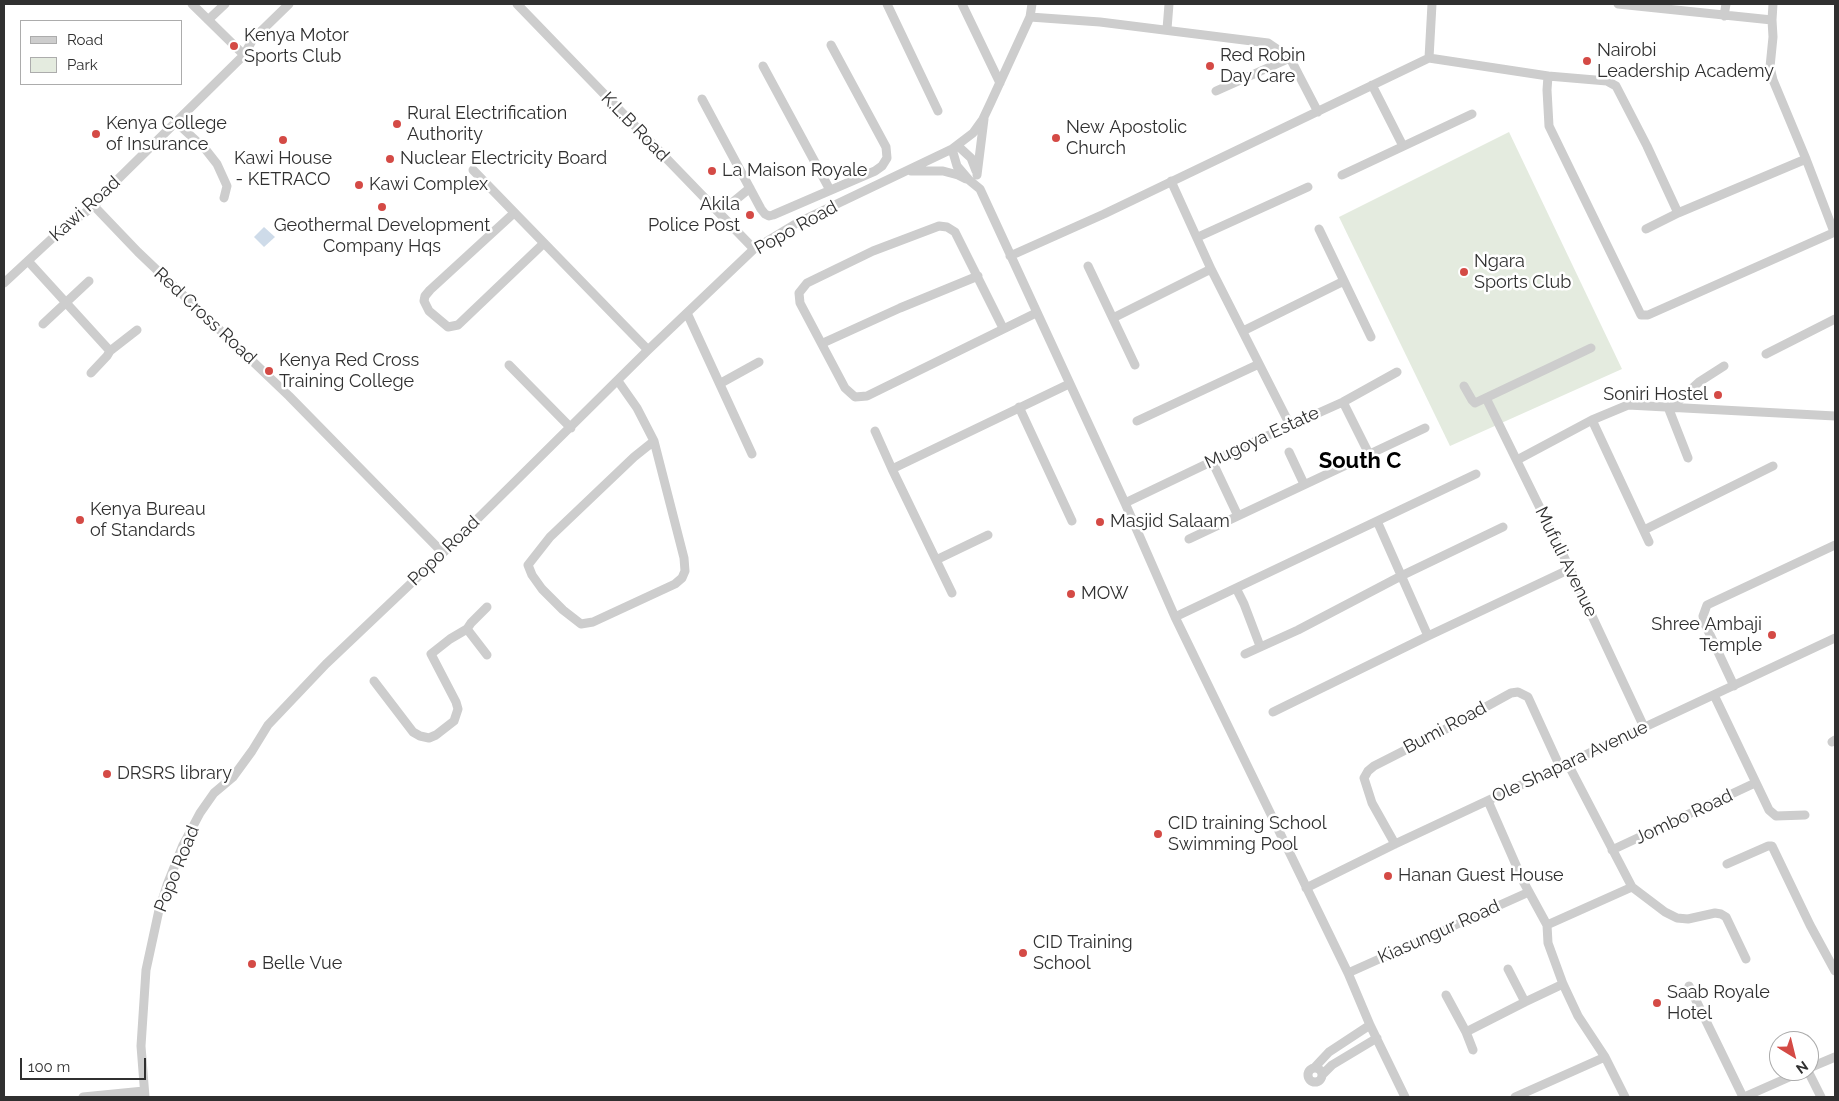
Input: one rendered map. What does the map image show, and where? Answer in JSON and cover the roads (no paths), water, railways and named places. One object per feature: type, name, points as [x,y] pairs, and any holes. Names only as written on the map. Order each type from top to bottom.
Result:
[{"type":"street","points":[[192,4],[244,55]]},
{"type":"street","points":[[208,20],[225,4]]},
{"type":"street","name":"Kawi Road","points":[[4,282],[59,232],[94,206],[244,55],[253,39],[289,4]]},
{"type":"street","name":"K.L.B Road","points":[[517,4],[754,249]]},
{"type":"street","points":[[887,4],[938,111]]},
{"type":"street","points":[[962,4],[1000,83]]},
{"type":"street","points":[[980,189],[969,180],[954,161],[955,148],[972,133],[984,116],[1030,17],[1032,4]]},
{"type":"street","points":[[1167,29],[1169,4]]},
{"type":"street","points":[[1429,58],[1432,4]]},
{"type":"street","points":[[1618,4],[1772,20]]},
{"type":"street","points":[[1724,16],[1726,4]]},
{"type":"street","points":[[1548,76],[1549,126],[1642,315],[1648,315],[1834,232],[1806,158],[1773,80],[1770,67],[1773,36],[1773,4]]},
{"type":"street","points":[[1030,17],[1167,29],[1268,43],[1290,58],[1318,112]]},
{"type":"street","points":[[702,99],[761,209],[769,216],[875,171],[882,166],[886,158],[886,147],[831,45]]},
{"type":"street","points":[[1216,91],[1290,58]]},
{"type":"street","points":[[1010,256],[1104,214],[1429,58],[1548,76],[1607,81],[1616,86],[1647,146],[1678,213]]},
{"type":"street","points":[[763,66],[830,190]]},
{"type":"street","points":[[1372,86],[1403,146]]},
{"type":"street","points":[[1342,175],[1472,114]]},
{"type":"street","points":[[977,175],[984,116]]},
{"type":"street","points":[[176,122],[206,150],[217,164],[227,186],[224,198]]},
{"type":"street","points":[[955,148],[972,158],[980,189],[1125,503],[1175,618],[1348,973],[1370,1025],[1405,1097]]},
{"type":"street","name":"Popo Road","points":[[144,1094],[141,1046],[146,970],[159,910],[167,885],[183,845],[200,813],[214,793],[233,777],[268,725],[326,664],[444,553],[648,350],[754,249],[798,224],[955,148]]},
{"type":"street","points":[[1646,229],[1678,213],[1806,158]]},
{"type":"street","points":[[473,170],[648,350]]},
{"type":"street","points":[[904,172],[943,171],[969,180]]},
{"type":"street","points":[[1171,181],[1212,269],[1244,331],[1258,364],[1290,425]]},
{"type":"street","points":[[1198,236],[1308,187]]},
{"type":"street","points":[[713,208],[733,202],[750,188]]},
{"type":"street","name":"Red Cross Road","points":[[94,206],[138,252],[289,396],[444,553]]},
{"type":"street","points":[[514,214],[430,290],[425,296],[424,301],[429,311],[448,327],[458,325],[543,244]]},
{"type":"street","points":[[1004,328],[955,232],[947,227],[939,226],[873,251],[806,283],[799,293],[800,303],[823,343],[845,388],[855,397],[862,397],[1036,313]]},
{"type":"street","points":[[1320,230],[1371,337]]},
{"type":"street","points":[[28,261],[110,351]]},
{"type":"street","points":[[1088,266],[1135,366]]},
{"type":"street","points":[[1113,318],[1212,269]]},
{"type":"street","points":[[823,343],[900,308],[978,276]]},
{"type":"street","points":[[43,324],[89,280]]},
{"type":"street","points":[[1244,331],[1344,281]]},
{"type":"street","points":[[687,313],[721,383],[752,454]]},
{"type":"street","points":[[1766,354],[1835,319]]},
{"type":"street","points":[[91,373],[110,351],[137,330]]},
{"type":"street","points":[[1464,386],[1475,403],[1591,348]]},
{"type":"street","points":[[721,383],[759,362]]},
{"type":"street","points":[[1137,421],[1258,364]]},
{"type":"street","points":[[509,365],[571,428]]},
{"type":"street","points":[[1670,407],[1699,382],[1724,366]]},
{"type":"street","name":"Mugoya Estate","points":[[1125,503],[1212,461],[1343,402],[1397,372]]},
{"type":"street","points":[[618,381],[637,408],[654,441],[686,565],[684,574],[678,582],[593,622],[581,624],[563,610],[542,589],[532,575],[528,565],[550,537],[634,457],[654,441]]},
{"type":"street","points":[[892,468],[1069,384]]},
{"type":"street","name":"Mufuli Avenue","points":[[1486,398],[1570,569],[1644,727]]},
{"type":"street","points":[[1343,402],[1369,454]]},
{"type":"street","points":[[1517,460],[1592,420],[1628,405],[1835,416]]},
{"type":"street","points":[[1019,407],[1072,521]]},
{"type":"street","points":[[1670,407],[1688,458]]},
{"type":"street","points":[[1592,420],[1648,542]]},
{"type":"street","points":[[1189,539],[1425,428]]},
{"type":"street","points":[[874,430],[952,593]]},
{"type":"street","points":[[1289,452],[1304,484]]},
{"type":"street","points":[[1212,461],[1238,516]]},
{"type":"street","points":[[1644,530],[1773,466]]},
{"type":"street","points":[[1175,618],[1476,474]]},
{"type":"street","points":[[1377,521],[1428,636]]},
{"type":"street","points":[[1245,654],[1298,630],[1401,576],[1503,527]]},
{"type":"street","points":[[936,560],[988,535]]},
{"type":"street","points":[[1734,686],[1704,622],[1703,616],[1707,605],[1835,545]]},
{"type":"street","points":[[1273,712],[1570,569]]},
{"type":"street","points":[[1236,588],[1260,646]]},
{"type":"street","points":[[374,681],[413,732],[429,738],[436,735],[454,721],[458,709],[431,654],[467,629],[470,623],[487,607]]},
{"type":"street","points":[[467,629],[487,654]]},
{"type":"street","name":"Ole Shapara Avenue","points":[[1306,888],[1395,844],[1835,638]]},
{"type":"street","name":"Bumi Road","points":[[1395,844],[1372,803],[1364,778],[1368,771],[1374,766],[1511,693],[1518,692],[1528,697],[1564,765]]},
{"type":"street","points":[[1714,695],[1772,814],[1776,816],[1805,815]]},
{"type":"street","points":[[1564,765],[1632,887],[1665,912],[1677,918],[1688,919],[1715,912],[1726,917],[1746,959]]},
{"type":"street","name":"Jombo Road","points":[[1612,850],[1756,783]]},
{"type":"street","points":[[1488,801],[1529,892],[1547,925],[1548,943],[1563,984],[1578,1016],[1606,1057],[1625,1097]]},
{"type":"street","points":[[1727,864],[1772,846],[1835,970]]},
{"type":"street","points":[[1547,925],[1632,887]]},
{"type":"street","name":"Kiasungur Road","points":[[1348,973],[1529,892]]},
{"type":"street","points":[[1508,969],[1525,1002]]},
{"type":"street","points":[[1466,1032],[1563,984]]},
{"type":"street","points":[[1689,986],[1743,1097],[1780,1081]]},
{"type":"street","points":[[1446,995],[1466,1032],[1473,1050]]},
{"type":"street","points":[[1370,1025],[1329,1052],[1314,1068],[1319,1069],[1322,1075],[1332,1065],[1377,1038]]},
{"type":"street","points":[[1516,1097],[1606,1057]]},
{"type":"street","points":[[1819,1065],[1835,1057]]},
{"type":"street","points":[[1813,1081],[1821,1097]]},
{"type":"street","points":[[83,1097],[144,1094]]},
{"type":"water","points":[[264,227],[275,237],[264,247],[254,237]]},
{"type":"place","name":"Kenya Motor Sports Club","points":[[234,46]]},
{"type":"place","name":"Nairobi Leadership Academy","points":[[1587,61]]},
{"type":"place","name":"Red Robin Day Care","points":[[1210,66]]},
{"type":"place","name":"Rural Electrification Authority","points":[[397,124]]},
{"type":"place","name":"Kenya College of Insurance","points":[[96,134]]},
{"type":"place","name":"New Apostolic Church","points":[[1056,138]]},
{"type":"place","name":"Kawi House - KETRACO","points":[[283,140]]},
{"type":"place","name":"Nuclear Electricity Board","points":[[390,159]]},
{"type":"place","name":"La Maison Royale","points":[[712,171]]},
{"type":"place","name":"Kawi Complex","points":[[359,185]]},
{"type":"place","name":"Geothermal Development Company Hqs","points":[[382,207]]},
{"type":"place","name":"Akila Police Post","points":[[750,215]]},
{"type":"place","name":"Ngara Sports Club","points":[[1464,272]]},
{"type":"place","name":"Kenya Red Cross Training College","points":[[269,371]]},
{"type":"place","name":"Soniri Hostel","points":[[1718,395]]},
{"type":"place","name":"Kenya Bureau of Standards","points":[[80,520]]},
{"type":"place","name":"Masjid Salaam","points":[[1100,522]]},
{"type":"place","name":"MOW","points":[[1071,594]]},
{"type":"place","name":"Shree Ambaji Temple","points":[[1772,635]]},
{"type":"place","name":"DRSRS library","points":[[107,774]]},
{"type":"place","name":"CID training School Swimming Pool","points":[[1158,834]]},
{"type":"place","name":"Hanan Guest House","points":[[1388,876]]},
{"type":"place","name":"CID Training School","points":[[1023,953]]},
{"type":"place","name":"Belle Vue","points":[[252,964]]},
{"type":"place","name":"Saab Royale Hotel","points":[[1657,1003]]},
{"type":"district","name":"South C","points":[[1360,461]]}]
